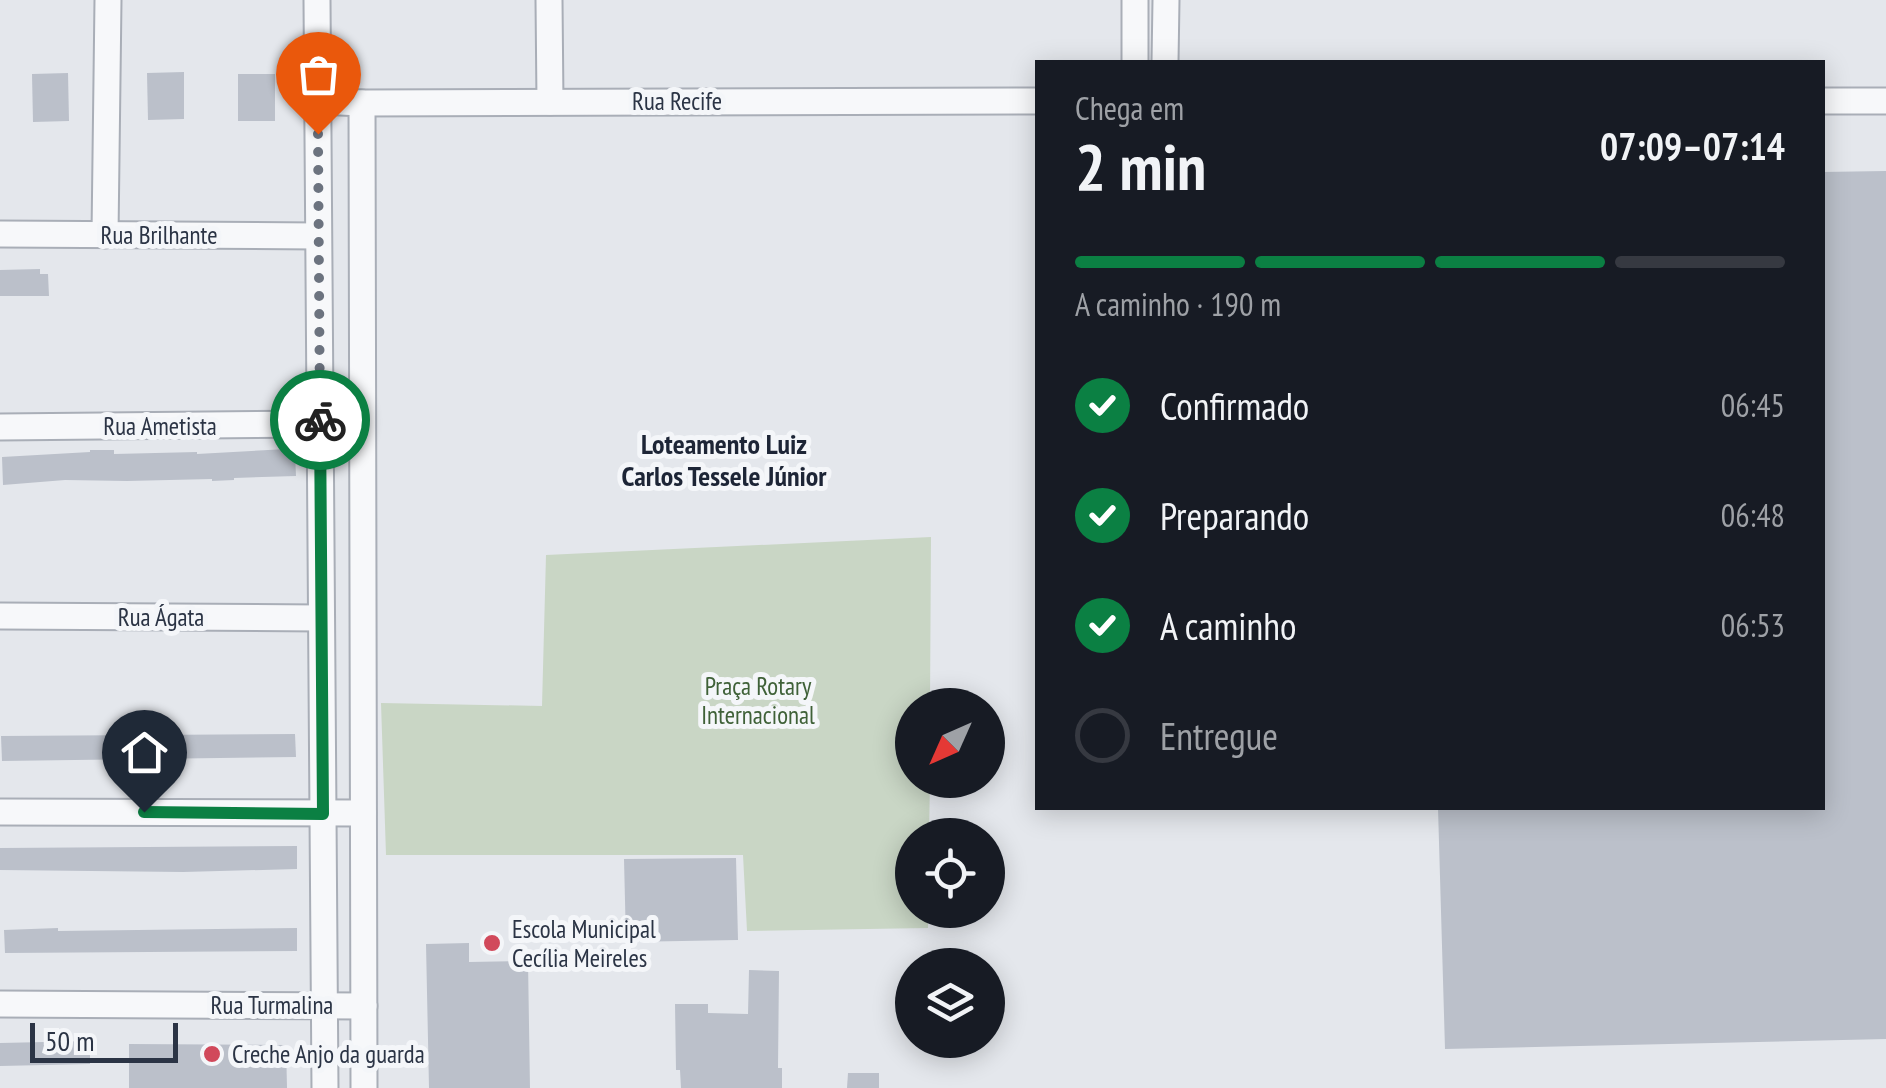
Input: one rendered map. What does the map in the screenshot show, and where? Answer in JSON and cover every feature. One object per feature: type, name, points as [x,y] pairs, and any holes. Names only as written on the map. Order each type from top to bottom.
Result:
[{"type":"street","points":[[105,235],[108,0]]},
{"type":"street","points":[[318,0],[325,1088]]},
{"type":"street","points":[[550,0],[550,102]]},
{"type":"street","points":[[1135,0],[1135,60]]},
{"type":"street","points":[[1165,60],[1166,0]]},
{"type":"street","name":"Rua Recife","points":[[318,101],[1035,101]]},
{"type":"street","points":[[1825,101],[1886,101]]},
{"type":"street","points":[[362,102],[364,1088]]},
{"type":"street","name":"Rua Brilhante","points":[[0,234],[318,236]]},
{"type":"street","name":"Rua Ametista","points":[[0,427],[320,424]]},
{"type":"street","name":"Rua Ágata","points":[[0,616],[322,618]]},
{"type":"street","points":[[0,812],[364,812]]},
{"type":"street","name":"Rua Turmalina","points":[[0,1004],[364,1006]]},
{"type":"green space","name":"Praça Rotary Internacional","points":[[931,537],[930,688],[895,688],[895,798],[930,798],[929,818],[895,818],[895,928],[928,928],[747,931],[743,855],[386,855],[381,703],[542,706],[546,555]]},
{"type":"building","points":[[184,72],[184,119],[148,120],[147,73]]},
{"type":"building","points":[[68,73],[69,121],[33,122],[32,74]]},
{"type":"building","points":[[238,74],[275,74],[275,121],[238,121]]},
{"type":"building","points":[[1886,171],[1886,1039],[1445,1049],[1438,810],[1825,810],[1825,172]]},
{"type":"building","points":[[40,269],[40,274],[48,274],[49,296],[0,296],[0,270]]},
{"type":"building","points":[[287,449],[288,454],[295,454],[296,476],[212,481],[65,480],[3,485],[2,457],[90,450],[114,450],[114,454],[197,454]]},
{"type":"building","points":[[295,734],[296,757],[2,761],[1,736]]},
{"type":"building","points":[[297,846],[297,869],[0,870],[0,848]]},
{"type":"building","points":[[736,858],[738,940],[626,942],[624,859]]},
{"type":"building","points":[[297,928],[297,951],[5,953],[4,930]]},
{"type":"building","name":"Escola Municipal Cecília Meireles","points":[[469,943],[469,962],[528,961],[530,1088],[429,1088],[426,944]]},
{"type":"building","points":[[749,970],[779,971],[778,1068],[782,1068],[782,1088],[681,1088],[680,1070],[676,1070],[675,1004],[708,1004],[708,1013],[748,1014]]},
{"type":"building","points":[[90,1041],[90,1064],[0,1066],[0,1043]]},
{"type":"building","points":[[129,1044],[286,1045],[287,1088],[129,1088]]},
{"type":"building","points":[[848,1073],[879,1073],[879,1088],[847,1088]]},
{"type":"way so far","points":[[318,134],[320,420]]},
{"type":"place","name":"Escola Municipal Cecília Meireles","points":[[492,943]]},
{"type":"place","name":"Creche Anjo da guarda","points":[[212,1054]]},
{"type":"district","name":"Loteamento Luiz Carlos Tessele Júnior","points":[[724,459]]},
{"type":"route","points":[[144,812],[323,814],[320,420]]}]
